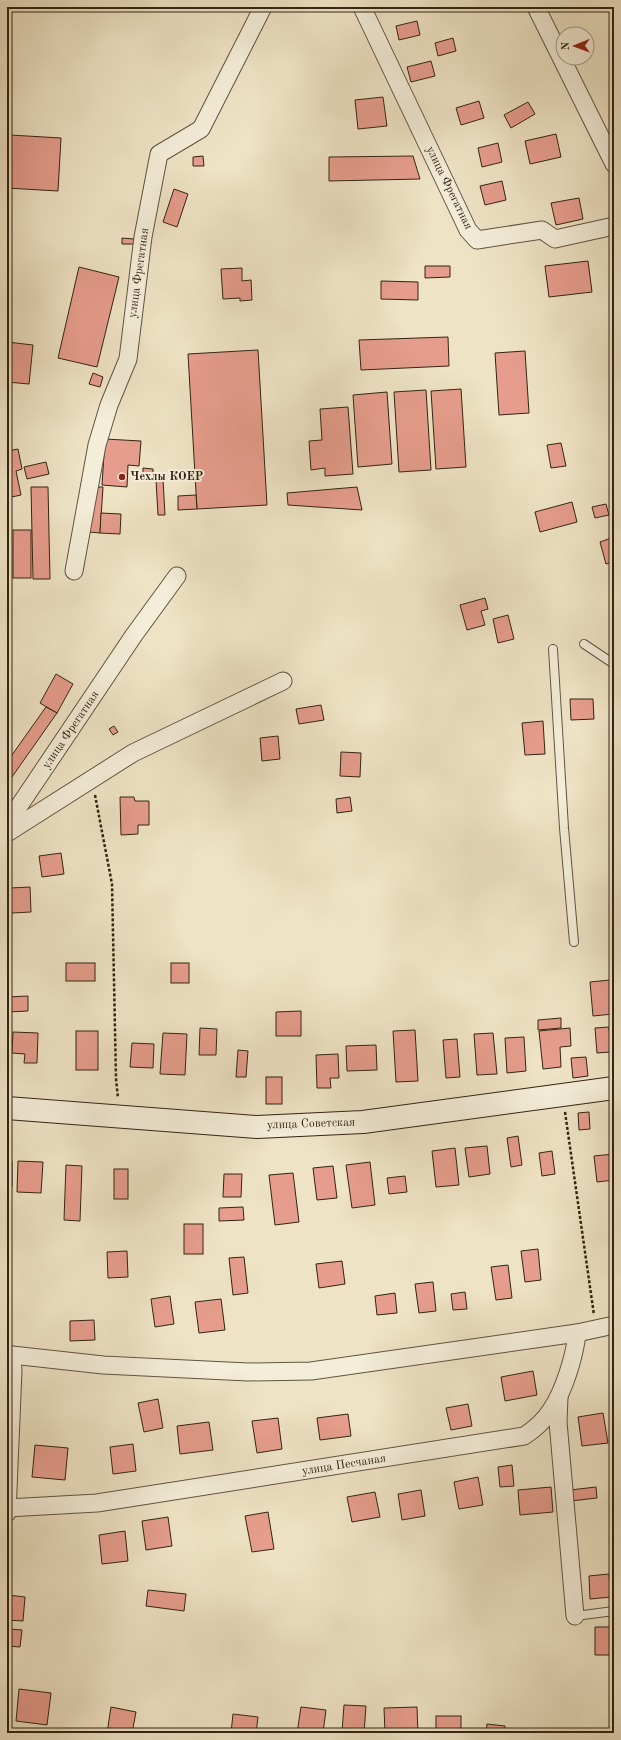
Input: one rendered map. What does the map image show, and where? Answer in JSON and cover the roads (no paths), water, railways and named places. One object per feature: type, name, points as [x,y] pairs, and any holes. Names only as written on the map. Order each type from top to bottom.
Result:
[{"type":"street","name":"улица Фрегатная","points":[[74,571],[97,445],[109,405],[128,358],[143,237],[159,154],[201,129],[263,7]]},
{"type":"street","name":"улица Фрегатная","points":[[362,7],[468,230],[477,240],[542,230],[555,239],[614,226]]},
{"type":"street","points":[[536,7],[614,164]]},
{"type":"street","name":"улица Фрегатная","points":[[7,824],[134,635],[177,576]]},
{"type":"street","points":[[7,833],[133,753],[283,681]]},
{"type":"street","name":"улица Советская","points":[[7,1108],[257,1127],[363,1122],[614,1088]]},
{"type":"street","points":[[7,1513],[10,1355],[103,1365],[248,1372],[311,1371],[577,1333],[614,1325]]},
{"type":"street","name":"улица Песчаная","points":[[7,1508],[97,1503],[524,1436],[539,1425],[552,1410],[569,1370],[576,1346],[577,1333]]},
{"type":"street","points":[[559,1393],[558,1422],[575,1616]]},
{"type":"lane","points":[[584,644],[614,664]]},
{"type":"lane","points":[[553,649],[564,828],[574,942]]},
{"type":"lane","points":[[575,1616],[614,1611]]},
{"type":"place","name":"Чехлы КОЕР","points":[[122,477]]}]
